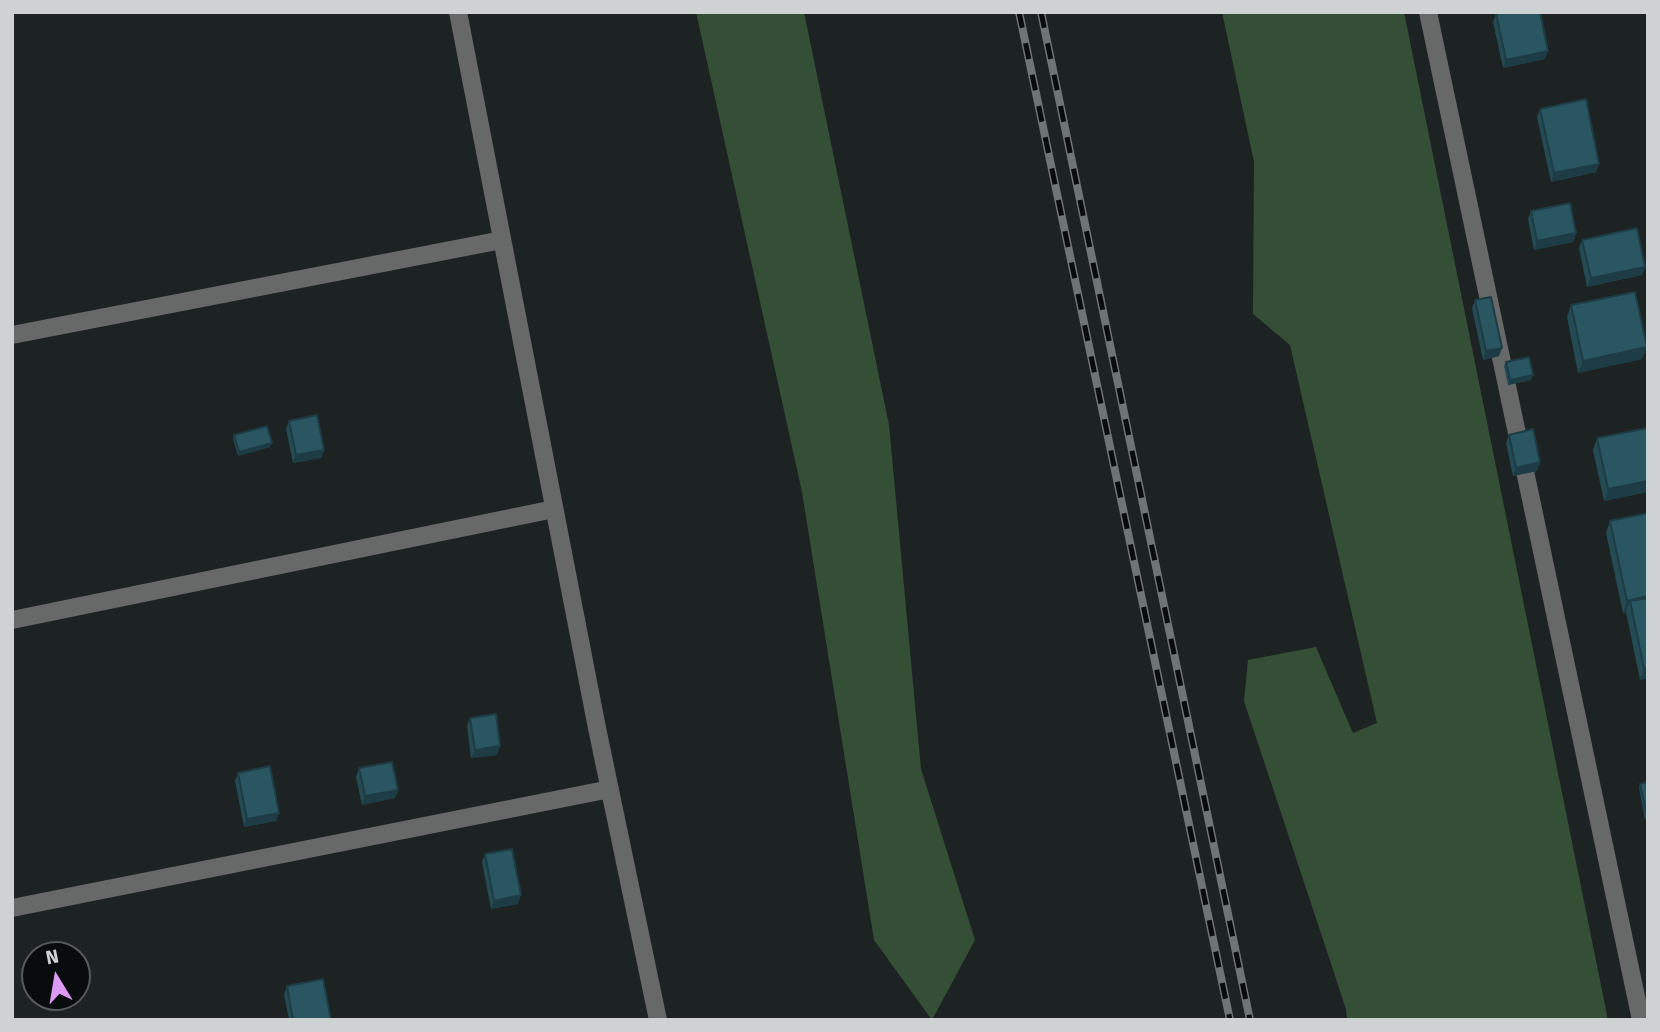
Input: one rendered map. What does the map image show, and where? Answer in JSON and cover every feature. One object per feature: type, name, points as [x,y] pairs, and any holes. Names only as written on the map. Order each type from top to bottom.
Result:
[{"type":"lane","points":[[458,12],[554,509],[658,1020]]},
{"type":"lane","points":[[1428,12],[1641,1020]]},
{"type":"lane","points":[[12,335],[502,240]]},
{"type":"lane","points":[[12,620],[554,509]]},
{"type":"lane","points":[[12,908],[610,789]]},
{"type":"green space","points":[[696,12],[804,12],[889,425],[921,769],[975,940],[932,1020],[874,940],[802,492]]},
{"type":"green space","points":[[1222,12],[1404,12],[1608,1020],[1347,1020],[1346,1009],[1244,701],[1248,660],[1316,647],[1353,733],[1377,723],[1290,345],[1253,314],[1254,162]]},
{"type":"building","points":[[1540,12],[1548,51],[1506,60],[1496,14]]},
{"type":"building","points":[[1586,99],[1599,164],[1554,173],[1540,109]]},
{"type":"building","points":[[1570,203],[1576,233],[1537,241],[1531,211]]},
{"type":"building","points":[[1637,228],[1645,267],[1591,278],[1582,240]]},
{"type":"building","points":[[1635,292],[1647,347],[1583,361],[1571,305]]},
{"type":"building","points":[[1491,297],[1502,348],[1486,351],[1475,300]]},
{"type":"building","points":[[1529,357],[1533,375],[1510,380],[1506,362]]},
{"type":"building","points":[[317,415],[324,450],[296,455],[289,421]]},
{"type":"building","points":[[267,426],[272,443],[239,452],[234,435]]},
{"type":"building","points":[[1648,428],[1648,481],[1608,489],[1597,438]]},
{"type":"building","points":[[1533,429],[1540,462],[1516,468],[1509,435]]},
{"type":"building","points":[[1648,513],[1648,596],[1627,601],[1610,521]]},
{"type":"building","points":[[1648,598],[1648,667],[1644,668],[1630,601]]},
{"type":"building","points":[[496,714],[500,746],[475,750],[470,718]]},
{"type":"building","points":[[392,762],[398,790],[365,796],[359,768]]},
{"type":"building","points":[[270,766],[279,813],[247,819],[238,773]]},
{"type":"building","points":[[1648,782],[1648,814],[1647,815],[1640,784]]},
{"type":"building","points":[[512,849],[521,895],[494,901],[485,854]]},
{"type":"building","points":[[323,979],[331,1020],[293,1020],[287,986]]},
{"type":"railway","points":[[1019,12],[1230,1020]]},
{"type":"railway","points":[[1041,12],[1250,1020]]}]
